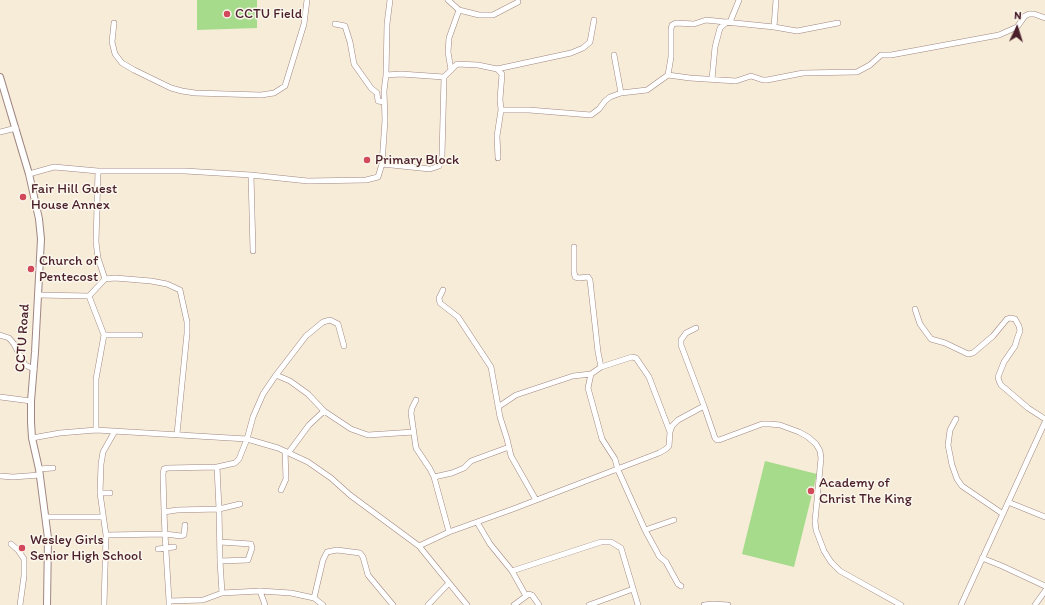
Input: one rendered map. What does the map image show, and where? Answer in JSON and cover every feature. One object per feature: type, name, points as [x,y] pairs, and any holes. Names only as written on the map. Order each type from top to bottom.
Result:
[{"type":"street","points":[[114,23],[112,42],[115,54],[122,63],[171,88],[195,93],[262,95],[274,93],[285,86],[304,24],[307,0]]},
{"type":"street","points":[[30,174],[54,167],[98,171],[185,171],[250,175],[308,181],[366,180],[378,177],[382,164],[385,120],[384,91],[386,75],[387,24],[390,0]]},
{"type":"street","points":[[448,0],[459,10],[479,15],[493,15],[518,2]]},
{"type":"street","points":[[712,78],[716,52],[715,47],[720,28],[729,22],[739,0]]},
{"type":"street","points":[[774,26],[776,0]]},
{"type":"street","points":[[451,70],[448,52],[449,38],[459,10]]},
{"type":"street","points":[[501,110],[529,110],[591,115],[599,110],[607,99],[621,93],[647,90],[668,75],[736,81],[751,76],[768,80],[803,73],[857,72],[870,65],[882,55],[890,55],[999,35],[1017,27],[1025,16],[1029,14],[1034,14],[1045,18]]},
{"type":"street","points":[[382,164],[430,169],[439,166],[442,156],[444,77],[457,64],[478,65],[497,69],[570,53],[583,48],[590,42],[594,20]]},
{"type":"street","points":[[668,75],[671,57],[671,29],[674,23],[694,24],[706,20],[774,26],[796,31],[838,23]]},
{"type":"street","points":[[335,24],[345,26],[354,64],[371,88],[377,93],[378,101],[384,102]]},
{"type":"street","points":[[614,56],[621,93]]},
{"type":"street","points":[[497,69],[502,74],[500,100],[501,110],[497,136],[498,158]]},
{"type":"street","points":[[386,75],[401,74],[444,77]]},
{"type":"street","name":"CCTU Road","points":[[0,77],[30,174],[39,219],[41,238],[31,401],[32,438],[40,472],[48,538],[47,605]]},
{"type":"street","points":[[0,132],[16,128]]},
{"type":"street","points":[[98,171],[97,247],[98,258],[104,279]]},
{"type":"street","points":[[250,175],[253,251]]},
{"type":"street","points":[[574,247],[575,277],[588,277],[590,280],[601,367]]},
{"type":"street","points":[[38,295],[89,296],[104,279],[125,278],[167,284],[180,290],[187,322],[187,333],[177,434]]},
{"type":"street","points":[[443,290],[439,298],[440,303],[458,317],[491,367],[500,417],[511,456],[536,500]]},
{"type":"street","points":[[89,296],[104,335],[96,379],[96,430]]},
{"type":"street","points":[[915,309],[920,324],[931,339],[945,343],[966,354],[973,353],[993,336],[1007,319],[1015,319],[1019,326],[1018,339],[1004,362],[998,377],[999,381],[1001,385],[1019,402],[1045,419]]},
{"type":"street","points":[[323,605],[314,598],[291,593],[260,591],[222,593],[203,600],[169,603],[162,474],[164,469],[168,468],[217,467],[235,463],[239,459],[247,439],[253,417],[263,394],[306,336],[323,322],[330,320],[338,324],[344,346]]},
{"type":"street","points":[[696,328],[686,334],[681,340],[681,345],[715,438],[720,440],[762,424],[770,424],[780,425],[799,432],[816,444],[820,451],[821,458],[816,530],[824,551],[831,562],[840,571],[900,605]]},
{"type":"street","points":[[0,335],[9,338],[25,364],[34,369]]},
{"type":"street","points":[[104,335],[140,335]]},
{"type":"street","points":[[498,407],[516,394],[573,376],[590,374],[601,367],[632,357],[636,358],[649,377],[670,432]]},
{"type":"street","points":[[590,374],[588,388],[602,439],[615,459],[618,470],[645,530],[657,552],[666,562],[678,584],[681,586]]},
{"type":"street","points":[[276,375],[290,381],[308,394],[324,411],[351,429],[368,435],[414,432]]},
{"type":"street","points":[[0,397],[31,401]]},
{"type":"street","points":[[416,400],[412,408],[416,448],[430,469],[434,478],[448,532]]},
{"type":"street","points":[[419,546],[448,532],[618,470],[666,449],[672,426],[678,420],[704,406]]},
{"type":"street","points":[[281,490],[286,479],[287,451],[309,425],[324,411]]},
{"type":"street","points":[[956,419],[950,430],[948,444],[952,465],[957,479],[962,486],[1003,514]]},
{"type":"street","points":[[961,605],[1043,430],[1045,422]]},
{"type":"street","points":[[32,438],[60,433],[96,430],[177,434],[247,439],[287,451],[308,462],[331,478],[350,495],[419,546],[467,605]]},
{"type":"street","points":[[104,605],[106,536],[100,493],[101,464],[103,452],[115,431]]},
{"type":"street","points":[[434,478],[452,473],[464,468],[471,461],[509,447]]},
{"type":"street","points":[[217,467],[222,593]]},
{"type":"street","points":[[0,476],[13,478],[53,468]]},
{"type":"street","points":[[100,493],[110,493]]},
{"type":"street","points":[[1008,502],[1045,517]]},
{"type":"street","points":[[164,512],[177,510],[219,509],[240,504]]},
{"type":"street","points":[[46,517],[103,517]]},
{"type":"street","points":[[645,530],[674,520]]},
{"type":"street","points":[[477,522],[490,544],[512,571],[526,596]]},
{"type":"street","points":[[106,536],[165,534],[181,536],[184,535],[184,525]]},
{"type":"street","points":[[220,542],[251,544],[252,548],[248,560],[220,561]]},
{"type":"street","points":[[512,571],[601,542],[611,542],[621,548],[638,605]]},
{"type":"street","points":[[11,544],[18,550],[24,559],[24,576],[20,605]]},
{"type":"street","points":[[158,549],[174,547]]},
{"type":"street","points":[[314,598],[323,560],[327,552],[337,550],[360,553],[363,556],[368,575],[378,589],[393,605]]},
{"type":"street","points":[[982,558],[1045,586]]},
{"type":"street","points":[[428,605],[449,583]]},
{"type":"street","points":[[589,605],[634,589]]},
{"type":"street","points":[[260,591],[265,605]]},
{"type":"street","points":[[1035,605],[1045,592]]},
{"type":"street","points":[[514,605],[526,596],[532,595],[538,605]]},
{"type":"street","points":[[704,605],[728,605]]},
{"type":"green space","name":"CCTU Field","points":[[197,0],[257,0],[257,28],[197,30]]},
{"type":"green space","points":[[765,461],[817,474],[794,567],[742,554]]},
{"type":"place","name":"CCTU Field","points":[[227,14]]},
{"type":"place","name":"Primary Block","points":[[367,160]]},
{"type":"place","name":"Fair Hill Guest House Annex","points":[[23,197]]},
{"type":"place","name":"Church of Pentecost","points":[[31,269]]},
{"type":"place","name":"Academy of Christ The King","points":[[811,491]]},
{"type":"place","name":"Wesley Girls Senior High School","points":[[22,548]]}]
